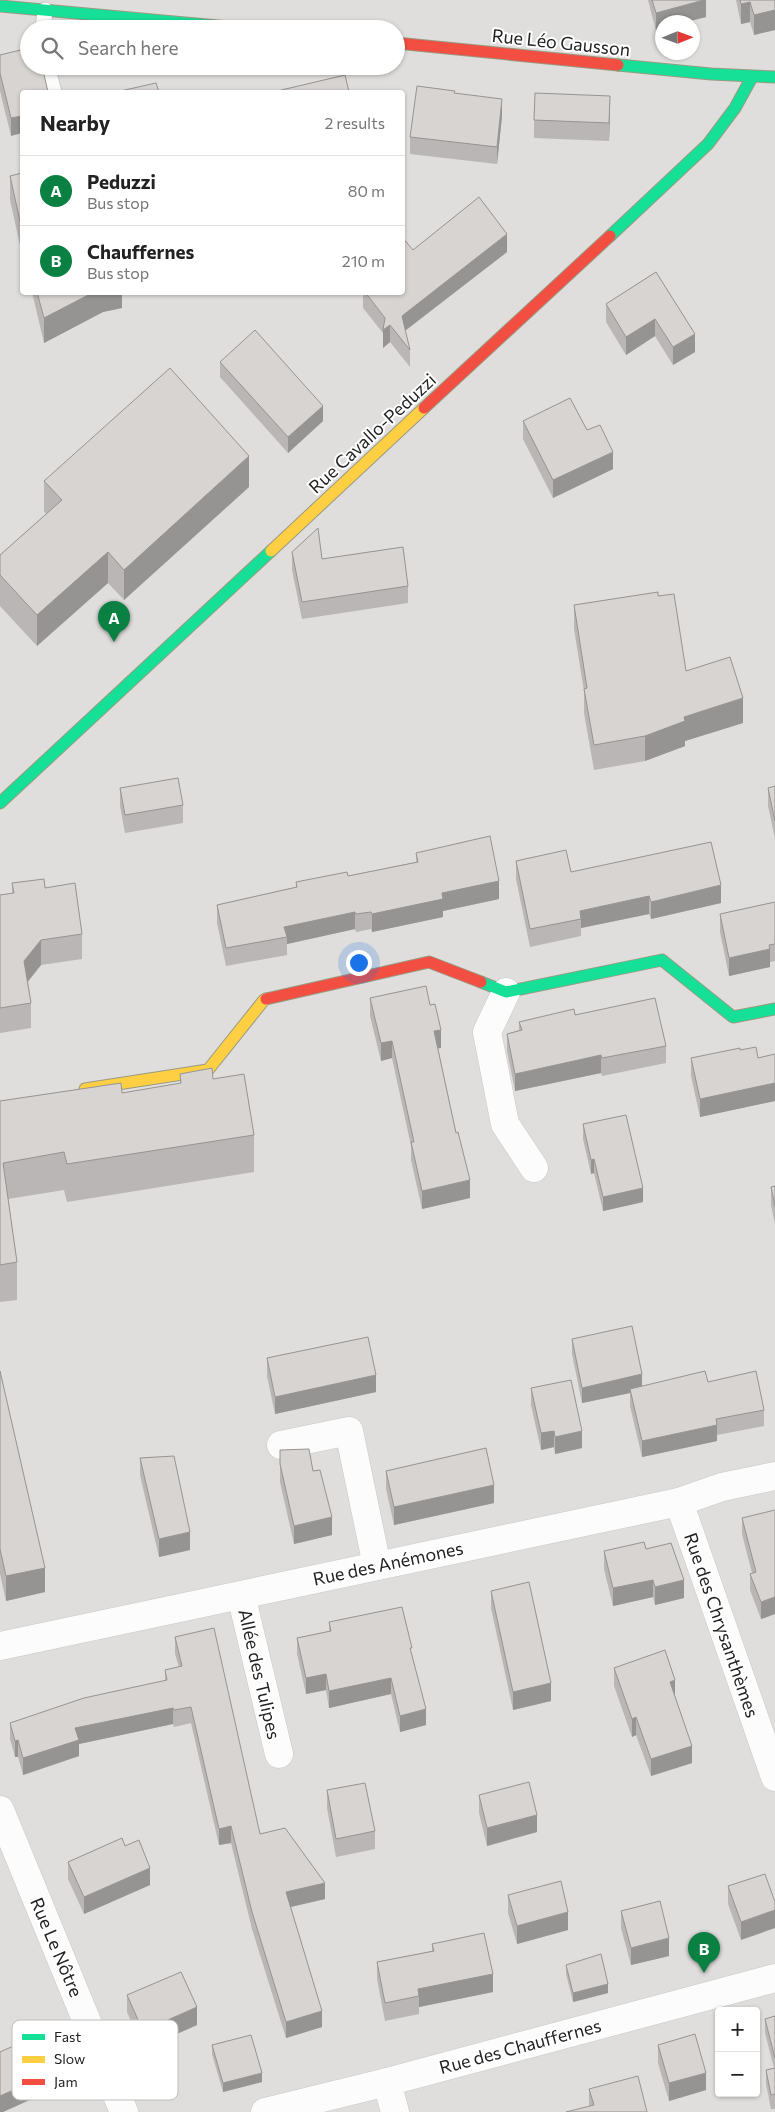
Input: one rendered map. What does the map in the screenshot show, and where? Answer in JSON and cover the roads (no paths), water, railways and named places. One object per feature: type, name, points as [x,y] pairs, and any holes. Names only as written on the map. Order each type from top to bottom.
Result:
[{"type":"street","points":[[0,6],[153,20]]},
{"type":"street","name":"Rue Léo Gausson","points":[[405,44],[752,77],[775,76]]},
{"type":"street","name":"Rue Cavallo-Peduzzi","points":[[0,803],[708,144],[735,108],[752,77]]},
{"type":"street","points":[[76,1091],[208,1070],[264,1000],[429,962],[506,992],[662,960],[733,1017],[775,1009]]},
{"type":"street","points":[[506,992],[487,1032],[505,1124],[534,1168]]},
{"type":"street","points":[[281,1445],[349,1432],[377,1566]]},
{"type":"street","name":"Rue des Anémones","points":[[0,1646],[679,1502],[722,1487],[775,1476]]},
{"type":"street","name":"Rue des Chrysanthèmes","points":[[679,1502],[775,1777]]},
{"type":"street","name":"Allée des Tulipes","points":[[241,1594],[279,1754]]},
{"type":"street","name":"Rue Le Nôtre","points":[[0,1810],[86,2020]]},
{"type":"street","name":"Rue des Chauffernes","points":[[265,2112],[387,2082],[775,1978]]},
{"type":"street","points":[[387,2082],[395,2112]]},
{"type":"street","name":"Rue Le Nôtre","points":[[119,2100],[124,2112]]},
{"type":"lane","points":[[44,20],[45,10]]},
{"type":"lane","points":[[49,75],[53,90]]},
{"type":"place","name":"Peduzzi","points":[[114,642]]},
{"type":"place","name":"Chauffernes","points":[[704,1973]]}]
